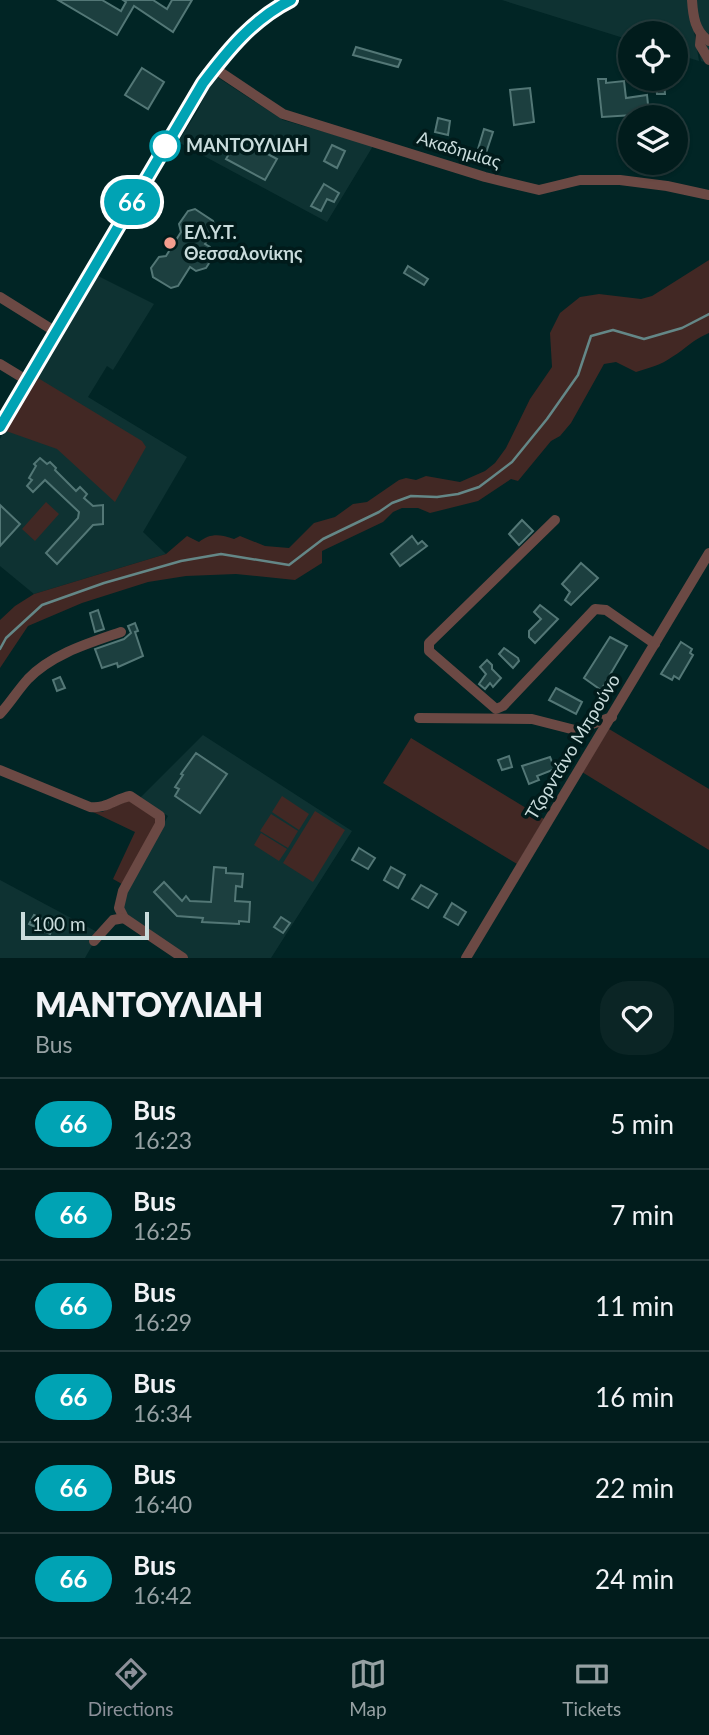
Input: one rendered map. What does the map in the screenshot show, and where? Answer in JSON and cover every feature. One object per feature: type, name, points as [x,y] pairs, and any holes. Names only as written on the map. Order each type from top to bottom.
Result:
[{"type":"main road","points":[[0,427],[184,113],[214,68],[251,27],[288,0]]},
{"type":"street","points":[[692,0],[695,22],[705,37],[700,45],[709,60]]},
{"type":"street","name":"Ακαδημίας","points":[[214,68],[283,114],[485,177],[539,190],[580,180],[620,180],[709,195]]},
{"type":"street","points":[[0,297],[56,332]]},
{"type":"street","points":[[0,364],[28,381]]},
{"type":"street","points":[[555,520],[429,643],[429,651],[496,709],[502,706],[596,609],[606,610],[655,643]]},
{"type":"street","name":"Τζορντάνο Μπρούνο","points":[[466,958],[709,554]]},
{"type":"street","points":[[0,714],[28,679],[46,665],[79,648],[121,632]]},
{"type":"street","points":[[419,718],[532,719],[575,730],[612,717]]},
{"type":"street","points":[[0,769],[90,807],[102,807],[130,796],[160,816],[161,821],[123,891],[119,908],[124,918],[183,958]]},
{"type":"street","points":[[94,941],[113,920],[124,918]]},
{"type":"shaded area","points":[[502,0],[689,0],[699,61],[688,58],[688,21],[618,21],[618,36]]},
{"type":"shaded area","points":[[696,0],[709,0],[709,64],[701,61]]},
{"type":"shaded area","points":[[214,75],[283,120],[373,146],[327,222],[178,142],[198,110]]},
{"type":"shaded area","points":[[709,260],[709,333],[664,362],[636,372],[616,362],[604,364],[571,423],[560,436],[551,441],[518,481],[511,479],[478,501],[430,513],[418,508],[402,508],[393,512],[383,522],[322,551],[322,563],[295,580],[236,574],[186,576],[148,582],[82,603],[28,626],[0,668],[0,620],[34,594],[166,554],[187,536],[199,542],[211,536],[220,535],[234,539],[240,536],[265,546],[289,548],[314,523],[335,517],[353,504],[367,502],[399,480],[416,480],[426,476],[460,482],[485,471],[506,448],[530,399],[552,367],[550,333],[560,313],[580,297],[599,294],[641,299],[652,296]]},
{"type":"shaded area","points":[[98,276],[154,304],[113,370],[107,366],[88,397],[187,457],[143,532],[166,554],[34,594],[0,566],[0,439]]},
{"type":"shaded area","points":[[38,378],[142,441],[146,447],[115,502],[57,449],[6,431]]},
{"type":"shaded area","points":[[46,502],[59,514],[35,541],[22,529]]},
{"type":"shaded area","points":[[609,729],[709,789],[709,850],[582,772]]},
{"type":"shaded area","points":[[203,735],[352,831],[271,958],[187,958],[126,917],[122,906],[125,895],[168,816],[140,798]]},
{"type":"shaded area","points":[[411,738],[544,819],[517,864],[383,783]]},
{"type":"shaded area","points":[[282,796],[309,814],[299,830],[272,812]]},
{"type":"shaded area","points":[[130,800],[158,819],[122,884],[113,879],[135,832],[93,812],[102,812]]},
{"type":"shaded area","points":[[315,811],[345,830],[313,882],[283,863]]},
{"type":"shaded area","points":[[271,814],[298,831],[288,848],[260,831]]},
{"type":"shaded area","points":[[261,833],[287,849],[279,861],[254,845]]},
{"type":"shaded area","points":[[0,880],[99,933],[85,958],[0,958]]},
{"type":"building","points":[[58,0],[102,0],[121,11],[126,2],[123,0],[153,0],[167,9],[172,0],[192,0],[173,32],[134,6],[117,35]]},
{"type":"building","points":[[356,47],[401,60],[398,67],[353,55]]},
{"type":"building","points":[[142,68],[164,82],[148,109],[125,95]]},
{"type":"building","points":[[598,79],[606,79],[606,83],[618,82],[618,91],[625,91],[626,98],[647,95],[648,105],[618,105],[618,116],[602,117]]},
{"type":"building","points":[[530,88],[534,122],[514,125],[510,90]]},
{"type":"building","points":[[438,118],[450,121],[448,135],[435,132]]},
{"type":"building","points":[[484,129],[493,132],[483,162],[475,159]]},
{"type":"building","points":[[238,138],[277,159],[265,180],[226,159]]},
{"type":"building","points":[[332,145],[345,151],[337,168],[324,161]]},
{"type":"building","points":[[324,184],[339,193],[334,202],[327,199],[321,211],[311,206]]},
{"type":"building","points":[[195,209],[213,221],[215,228],[205,244],[210,247],[213,257],[206,268],[196,271],[190,267],[178,286],[171,288],[153,277],[151,268],[159,257],[166,256],[181,232],[179,224],[188,211]]},
{"type":"building","points":[[408,266],[428,279],[424,285],[404,273]]},
{"type":"building","points":[[40,458],[47,464],[50,462],[76,491],[80,487],[87,494],[84,498],[93,506],[103,505],[103,524],[93,525],[57,564],[46,553],[78,518],[79,512],[45,480],[33,492],[27,486],[32,480],[29,478],[36,466],[34,464]]},
{"type":"building","points":[[0,505],[20,524],[0,546]]},
{"type":"building","points":[[522,520],[533,531],[519,545],[509,534]]},
{"type":"building","points":[[412,536],[418,544],[422,541],[427,546],[400,566],[391,554]]},
{"type":"building","points":[[581,563],[598,578],[571,605],[565,600],[570,592],[562,584]]},
{"type":"building","points":[[540,605],[558,619],[535,643],[529,637],[529,631],[541,619],[534,612]]},
{"type":"building","points":[[98,610],[104,629],[95,632],[90,613]]},
{"type":"building","points":[[135,623],[138,631],[135,632],[143,656],[118,667],[117,663],[102,668],[95,649],[124,639],[131,633],[128,626]]},
{"type":"building","points":[[610,637],[627,646],[601,690],[584,678]]},
{"type":"building","points":[[681,642],[692,649],[690,653],[693,655],[679,679],[674,676],[672,680],[661,674]]},
{"type":"building","points":[[504,648],[518,658],[519,661],[513,668],[499,654]]},
{"type":"building","points":[[487,660],[501,678],[493,687],[490,683],[485,689],[479,684],[486,674],[480,667]]},
{"type":"building","points":[[60,677],[65,688],[57,691],[53,680]]},
{"type":"building","points":[[556,688],[582,702],[576,714],[549,700]]},
{"type":"building","points":[[196,753],[227,774],[200,813],[175,796],[179,789],[175,787],[183,775],[181,774]]},
{"type":"building","points":[[509,756],[512,767],[502,770],[498,760]]},
{"type":"building","points":[[550,757],[555,769],[537,776],[539,780],[529,784],[522,766]]},
{"type":"building","points":[[359,848],[375,858],[368,869],[352,860]]},
{"type":"building","points":[[214,867],[226,868],[226,873],[243,874],[242,887],[236,886],[235,901],[250,902],[249,922],[202,922],[203,918],[177,916],[154,892],[164,882],[182,901],[186,896],[190,901],[211,902]]},
{"type":"building","points":[[391,867],[405,875],[398,888],[384,880]]},
{"type":"building","points":[[421,885],[437,894],[428,908],[412,899]]},
{"type":"building","points":[[452,903],[466,912],[458,925],[444,917]]},
{"type":"building","points":[[34,915],[54,925],[50,934],[29,924]]},
{"type":"building","points":[[281,917],[290,923],[283,933],[274,927]]},
{"type":"waterway","points":[[0,649],[6,638],[42,605],[104,583],[181,561],[221,554],[289,565],[323,539],[392,503],[411,496],[437,497],[479,487],[512,462],[547,419],[578,375],[591,336],[613,330],[644,339],[682,328],[709,314]]},
{"type":"bus line","name":"66","points":[[0,427],[203,83],[251,27],[266,14],[291,0]]},
{"type":"place","name":"ΜΑΝΤΟΥΛΙΔΗ","points":[[165,146]]},
{"type":"place","name":"ΕΛ.Υ.Τ. Θεσσαλονίκης","points":[[170,243]]}]
